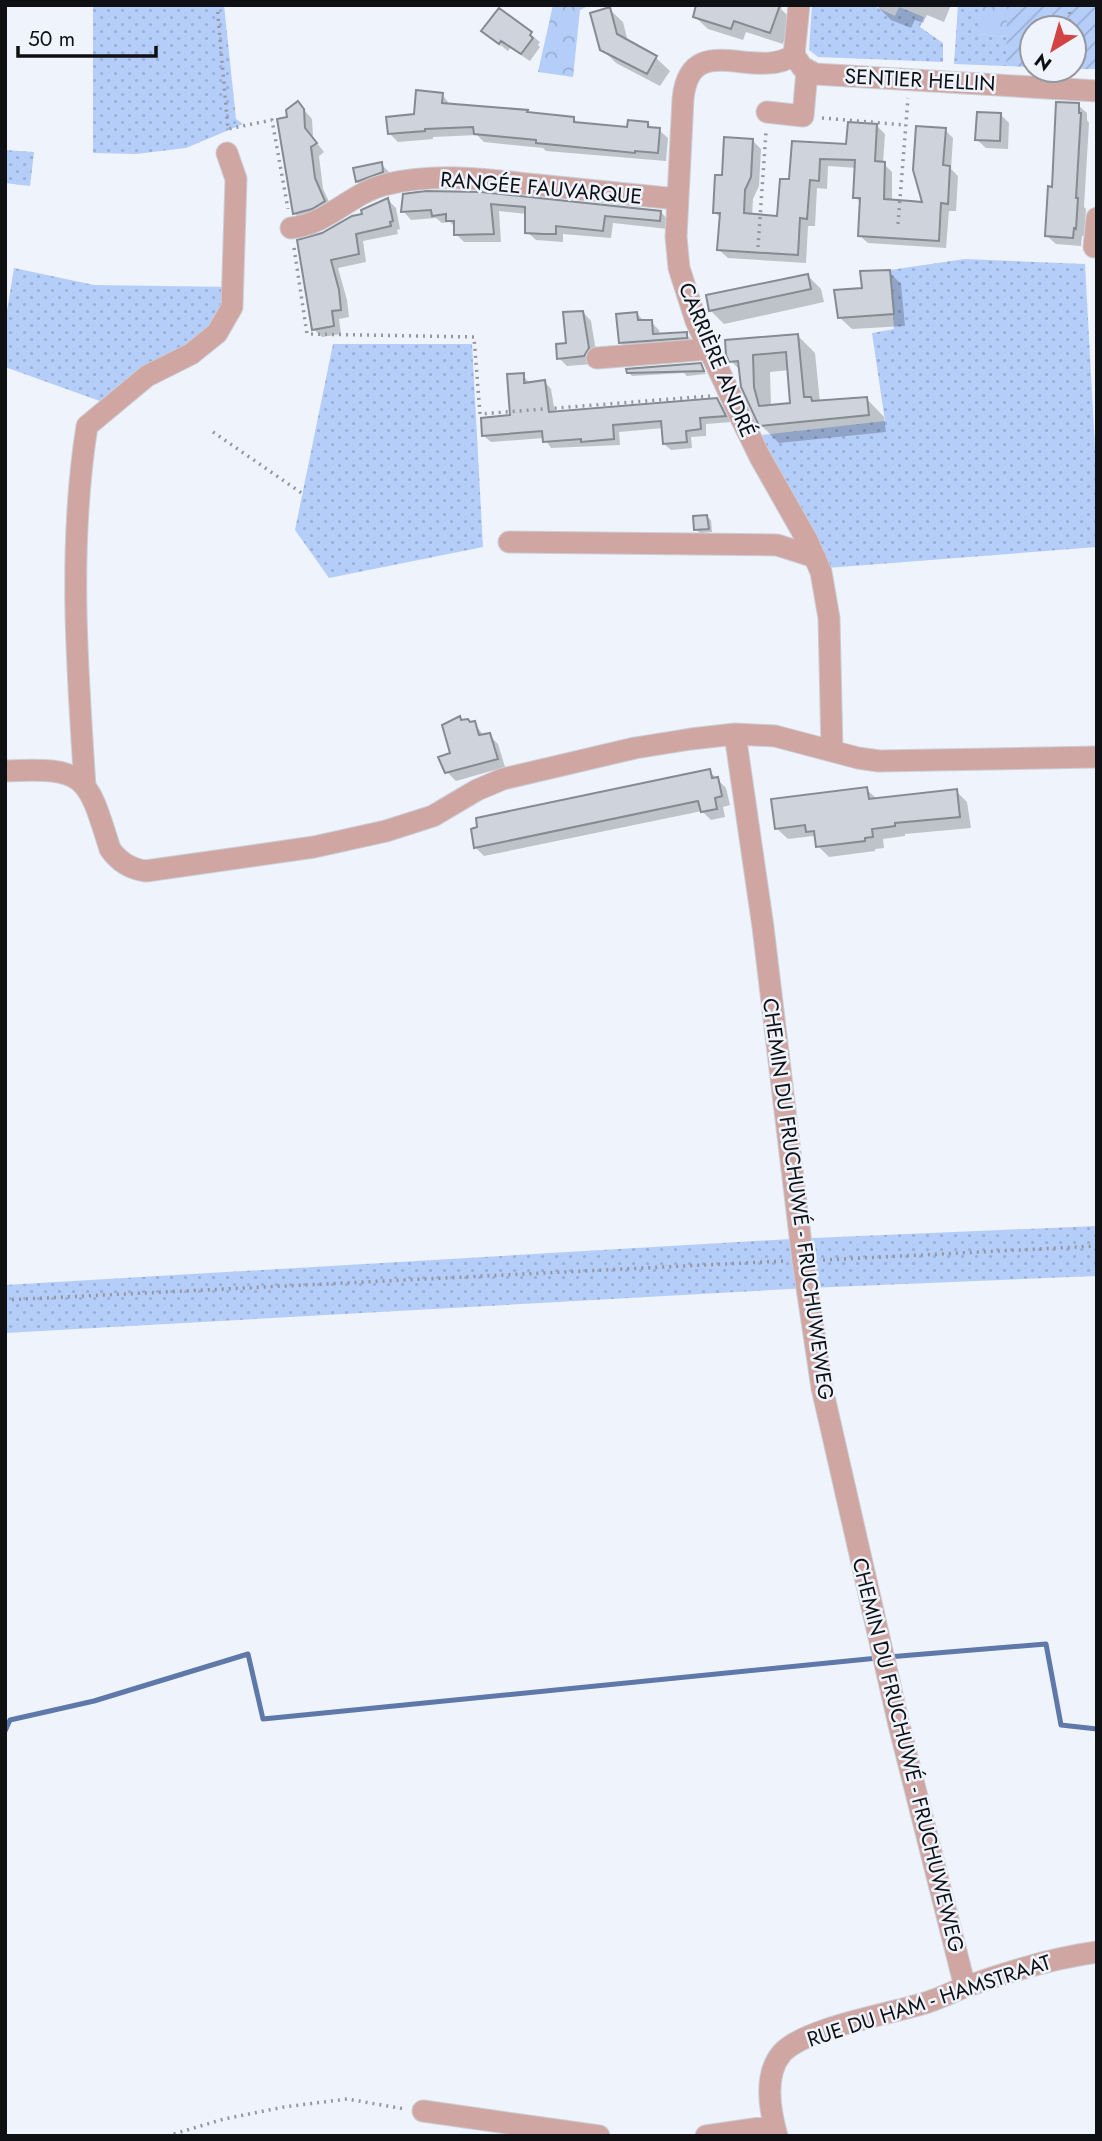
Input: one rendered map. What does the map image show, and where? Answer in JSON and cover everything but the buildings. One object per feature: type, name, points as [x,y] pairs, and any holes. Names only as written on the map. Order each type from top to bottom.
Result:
[{"type":"street","points":[[767,112],[803,116],[799,5]]},
{"type":"street","name":"CARRIÈRE ANDRÉ","points":[[801,63],[711,61],[694,67],[685,84],[676,237],[679,268],[688,301],[760,457],[821,572],[828,604],[832,751]]},
{"type":"street","name":"SENTIER HELLIN","points":[[801,63],[815,74],[909,89],[1097,91]]},
{"type":"street","points":[[85,786],[75,573],[77,502],[87,426],[147,376],[191,354],[217,333],[232,307],[236,189],[234,170],[227,153]]},
{"type":"street","name":"RANGÉE FAUVARQUE","points":[[291,228],[312,225],[333,214],[363,191],[415,180],[460,177],[677,199]]},
{"type":"street","points":[[1094,247],[1097,218]]},
{"type":"street","points":[[597,358],[709,349]]},
{"type":"street","points":[[509,542],[777,545],[815,557]]},
{"type":"street","points":[[5,771],[55,770],[66,773],[85,786],[95,802],[114,856],[129,867],[155,871],[314,847],[366,836],[433,816],[491,783],[519,774],[635,748],[735,734],[775,736],[879,761],[1097,757]]},
{"type":"street","name":"CHEMIN DU FRUCHUWÉ - FRUCHUWEWEG","points":[[735,734],[763,927],[803,1261],[822,1388],[861,1566],[965,1987]]},
{"type":"street","name":"RUE DU HAM - HAMSTRAAT","points":[[706,2136],[776,2131],[769,2092],[774,2067],[783,2053],[804,2040],[836,2026],[929,2002],[1026,1966],[1069,1955],[1097,1952]]},
{"type":"street","points":[[423,2111],[599,2136]]},
{"type":"path","points":[[217,5],[228,130],[272,120],[307,334],[474,337],[480,414],[704,397],[727,389]]},
{"type":"path","points":[[898,224],[909,89]]},
{"type":"path","points":[[758,247],[767,112]]},
{"type":"path","points":[[803,116],[906,125]]},
{"type":"path","points":[[213,432],[303,494]]},
{"type":"path","points":[[5,1300],[1097,1246]]},
{"type":"path","points":[[167,2136],[224,2119],[284,2107],[347,2099],[423,2111]]},
{"type":"green space","points":[[93,5],[224,5],[236,119],[243,124],[186,148],[136,154],[93,153]]},
{"type":"green space","points":[[553,5],[590,5],[580,10],[573,77],[538,72]]},
{"type":"green space","points":[[812,5],[872,5],[895,16],[899,7],[924,17],[920,27],[943,43],[943,62],[818,57],[809,50]]},
{"type":"green space","points":[[958,5],[981,5],[978,34],[1007,37],[1006,66],[954,64]]},
{"type":"green space","points":[[981,5],[1007,5],[1007,37],[977,34]]},
{"type":"green space","points":[[1007,5],[1097,5],[1097,69],[1088,69],[1088,14],[1018,14],[1018,66],[1006,66]]},
{"type":"green space","points":[[5,150],[34,152],[30,186],[5,183]]},
{"type":"green space","points":[[965,259],[1085,264],[1097,485],[1097,547],[827,568],[754,436],[885,421],[872,333],[894,329],[890,270]]},
{"type":"green space","points":[[14,268],[94,285],[234,287],[217,333],[111,405],[5,367],[5,323]]},
{"type":"green space","points":[[333,344],[472,344],[483,547],[329,578],[295,530]]},
{"type":"green space","points":[[1097,1226],[1097,1276],[808,1288],[5,1333],[5,1285],[790,1239]]},
{"type":"waterway","points":[[888,1657],[1046,1644],[1061,1725],[1097,1729]]},
{"type":"waterway","points":[[5,1731],[10,1720],[94,1701],[248,1654],[263,1719],[878,1658]]}]
